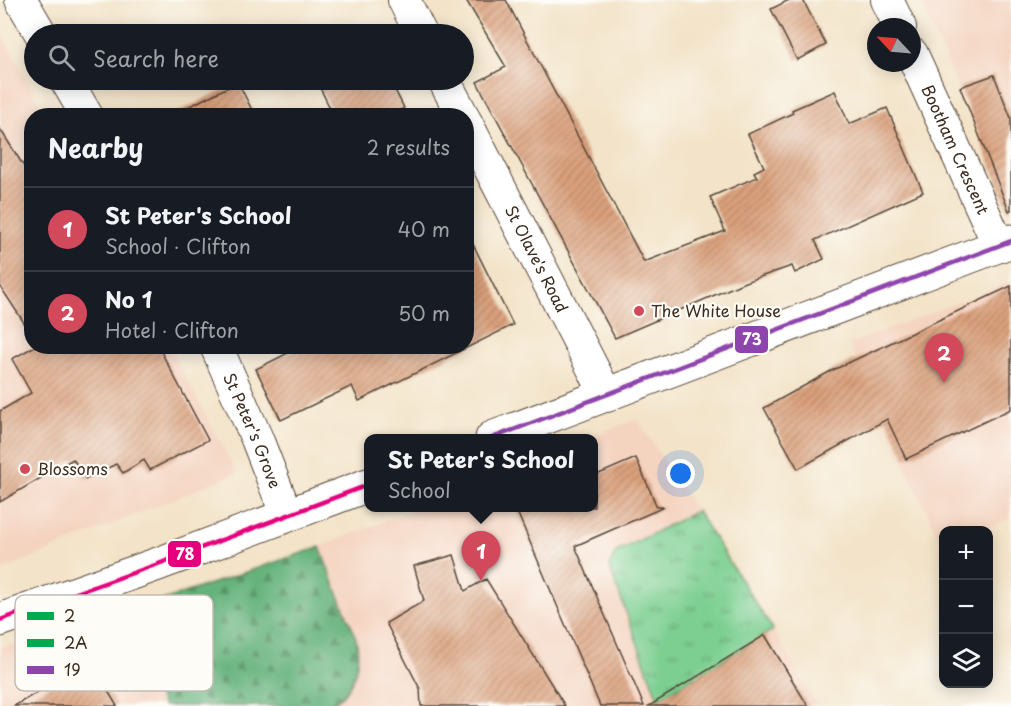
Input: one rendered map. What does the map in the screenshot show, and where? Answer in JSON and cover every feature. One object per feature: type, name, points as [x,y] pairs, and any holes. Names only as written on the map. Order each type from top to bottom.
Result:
[{"type":"main road","points":[[503,434],[1005,243]]},
{"type":"main road","points":[[69,595],[364,487]]},
{"type":"main road","points":[[0,620],[15,615]]},
{"type":"street","points":[[21,0],[35,24]]},
{"type":"street","points":[[404,0],[416,24]]},
{"type":"street","points":[[887,0],[896,18]]},
{"type":"street","name":"Bootham Crescent","points":[[921,72],[1005,243]]},
{"type":"street","points":[[72,90],[82,108]]},
{"type":"street","points":[[449,90],[459,108]]},
{"type":"street","name":"St Olave's Road","points":[[474,138],[607,396]]},
{"type":"street","name":"St Peter's Grove","points":[[220,354],[257,439],[287,516]]},
{"type":"shaded area","points":[[920,0],[1011,0],[1011,186],[1001,190]]},
{"type":"shaded area","points":[[0,30],[24,74],[24,90],[32,90],[42,108],[24,108],[24,354],[173,354],[237,473],[0,571]]},
{"type":"shaded area","points":[[1011,282],[1011,518],[991,526],[939,526],[939,537],[849,344]]},
{"type":"shaded area","points":[[637,419],[773,630],[817,706],[0,706],[0,648],[15,644],[15,691],[213,691],[213,595],[178,595],[320,547],[408,512],[598,512],[598,434]]},
{"type":"green space","points":[[697,511],[773,630],[658,699],[609,566],[616,552]]},
{"type":"green space","points":[[320,547],[356,639],[358,659],[349,687],[343,695],[327,706],[163,706],[156,691],[213,691],[213,595],[178,595]]},
{"type":"building","points":[[466,0],[506,0],[644,262],[725,231],[710,197],[757,177],[754,172],[764,167],[748,134],[793,113],[792,110],[835,91],[849,124],[887,108],[923,192],[815,240],[824,259],[795,273],[792,266],[745,282],[615,338],[477,82],[506,67]]},
{"type":"building","points":[[789,0],[803,0],[826,45],[797,60],[771,9]]},
{"type":"building","points":[[994,75],[1011,118],[1011,210],[1009,211],[960,87]]},
{"type":"building","points":[[222,90],[242,90],[251,108],[186,108]]},
{"type":"building","points":[[321,90],[395,90],[404,108],[330,108]]},
{"type":"building","points":[[0,129],[24,166],[24,323],[0,286]]},
{"type":"building","points":[[474,246],[513,325],[474,344]]},
{"type":"building","points":[[1011,286],[1011,409],[906,459],[887,419],[798,469],[764,408],[831,371]]},
{"type":"building","points":[[24,352],[162,354],[208,440],[150,470],[144,460],[123,473],[116,464],[86,479],[73,459],[0,502],[0,411],[31,393],[12,359]]},
{"type":"building","points":[[286,354],[454,354],[359,401],[352,386],[281,420],[256,369]]},
{"type":"building","points":[[636,458],[657,507],[664,507],[575,546],[644,706],[600,706],[517,512],[598,512],[598,474]]},
{"type":"building","points":[[454,555],[465,591],[486,579],[565,706],[421,706],[420,689],[386,623],[424,601],[414,566]]},
{"type":"building","points":[[765,635],[808,706],[649,706]]},
{"type":"building","points":[[39,691],[108,691],[117,706],[14,706]]},
{"type":"transit line","name":"73","points":[[503,434],[1011,241]]},
{"type":"transit line","name":"78","points":[[71,595],[364,487]]},
{"type":"transit line","name":"78","points":[[0,620],[15,615]]},
{"type":"place","name":"The White House","points":[[639,311]]},
{"type":"place","name":"No 1","points":[[944,383]]},
{"type":"place","name":"Blossoms","points":[[25,469]]},
{"type":"place","name":"St Peter's School","points":[[481,581]]}]
